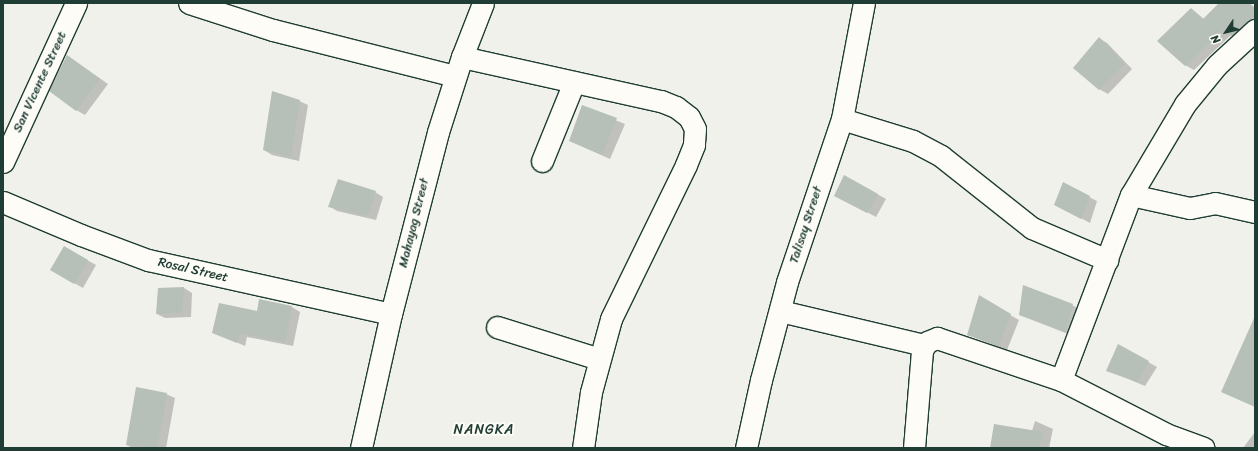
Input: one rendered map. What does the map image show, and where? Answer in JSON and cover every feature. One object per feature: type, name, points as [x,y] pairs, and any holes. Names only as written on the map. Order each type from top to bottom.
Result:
[{"type":"street","name":"San Vicente Street","points":[[3,162],[76,3]]},
{"type":"street","points":[[189,3],[273,30],[458,66],[574,82],[676,107],[689,117],[695,129],[694,144],[686,165],[611,319],[591,392],[583,448]]},
{"type":"street","name":"Mahayag Street","points":[[361,448],[391,314],[434,146],[458,66],[483,3]]},
{"type":"street","name":"Talisay Street","points":[[746,448],[761,380],[787,282],[842,119],[864,3]]},
{"type":"street","points":[[1062,380],[1131,194],[1185,104],[1217,65],[1255,30]]},
{"type":"street","points":[[542,161],[574,82]]},
{"type":"street","points":[[842,119],[913,141],[934,152],[1032,228],[1107,260]]},
{"type":"street","points":[[1131,194],[1190,208],[1216,203],[1255,212]]},
{"type":"street","name":"Rosal Street","points":[[3,202],[80,235],[148,260],[391,314]]},
{"type":"street","points":[[780,311],[924,345]]},
{"type":"street","points":[[497,327],[599,359]]},
{"type":"street","points":[[914,448],[920,358],[924,345],[933,338],[950,340],[1062,380],[1164,441],[1204,448]]},
{"type":"building","points":[[1219,3],[1248,3],[1255,11],[1255,17],[1231,36],[1224,29],[1185,66],[1157,41],[1191,8],[1202,20]]},
{"type":"building","points":[[1099,37],[1125,64],[1099,90],[1073,68]]},
{"type":"building","points":[[67,55],[100,79],[76,111],[49,91]]},
{"type":"building","points":[[272,91],[300,100],[291,157],[263,150]]},
{"type":"building","points":[[582,105],[617,118],[602,155],[569,141]]},
{"type":"building","points":[[844,175],[878,194],[867,213],[834,196]]},
{"type":"building","points":[[338,179],[376,191],[368,216],[328,207]]},
{"type":"building","points":[[1063,182],[1090,196],[1081,219],[1054,205]]},
{"type":"building","points":[[64,246],[88,260],[74,284],[50,270]]},
{"type":"building","points":[[1023,285],[1073,304],[1065,332],[1019,315]]},
{"type":"building","points":[[184,287],[182,313],[156,314],[158,288]]},
{"type":"building","points":[[979,295],[1011,314],[999,346],[967,335]]},
{"type":"building","points":[[259,299],[292,306],[285,342],[239,333],[237,343],[212,333],[219,303],[257,311]]},
{"type":"building","points":[[1255,316],[1255,407],[1221,392]]},
{"type":"building","points":[[1118,344],[1149,361],[1137,382],[1106,371]]},
{"type":"building","points":[[136,387],[167,393],[157,448],[126,445]]},
{"type":"building","points":[[994,424],[1043,432],[1039,448],[990,448]]},
{"type":"district","name":"NANGKA","points":[[484,430]]}]
